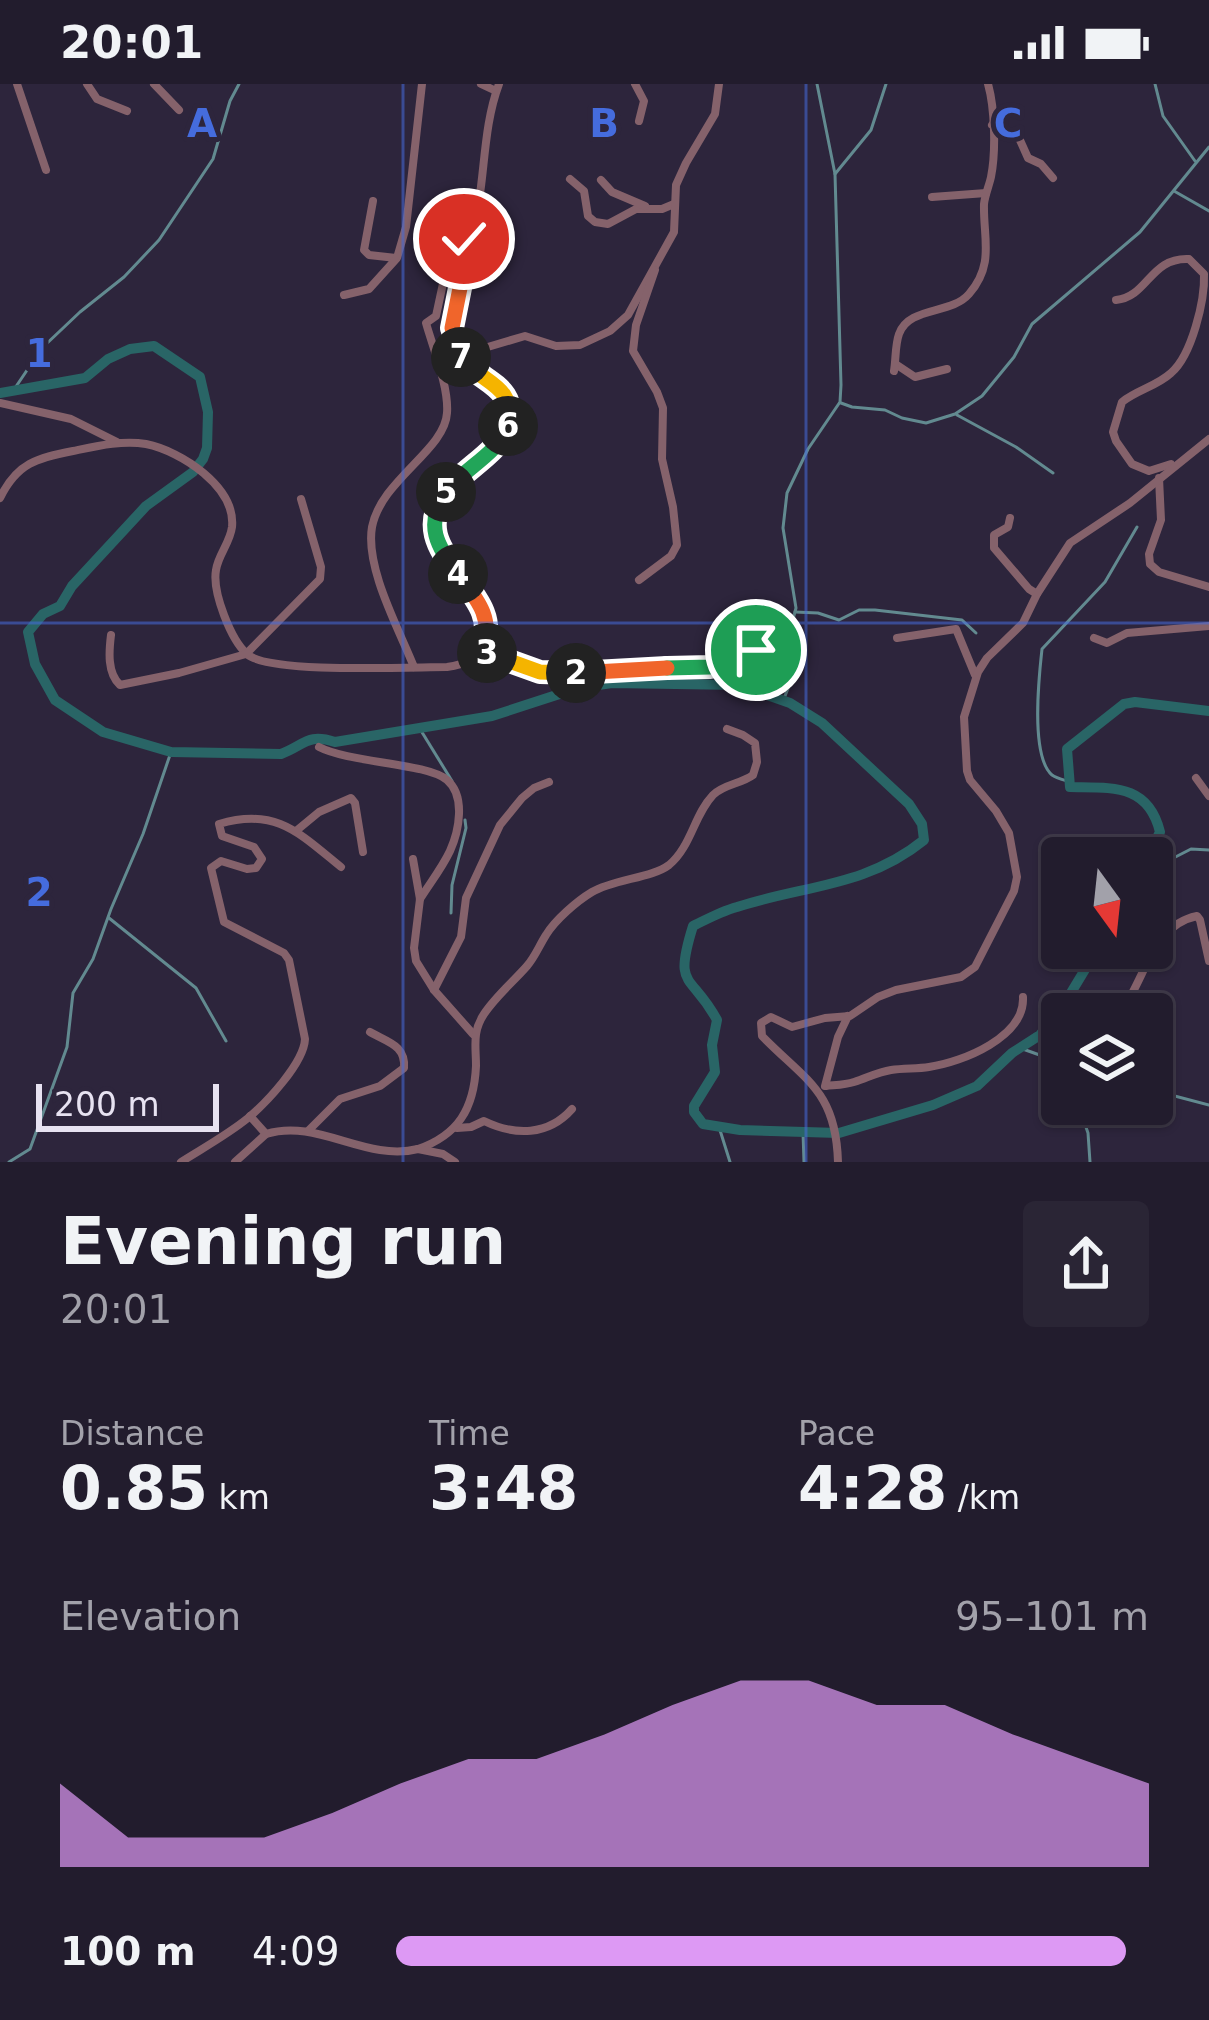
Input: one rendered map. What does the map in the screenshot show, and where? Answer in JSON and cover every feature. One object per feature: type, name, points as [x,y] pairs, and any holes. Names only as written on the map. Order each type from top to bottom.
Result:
[{"type":"street","points":[[16,84],[46,170]]},
{"type":"street","points":[[87,84],[98,99],[127,111]]},
{"type":"street","points":[[154,84],[179,110]]},
{"type":"street","points":[[344,295],[369,289],[397,258],[406,227],[422,84]]},
{"type":"street","points":[[0,497],[15,473],[35,460],[118,443],[149,445],[209,478],[228,502],[232,529],[217,564],[217,590],[238,644],[256,661],[283,666],[414,667],[459,666],[472,660],[482,649],[487,629],[481,604],[443,554],[434,528],[441,499],[504,437],[511,412],[499,388],[463,360],[452,328],[497,88],[482,84]]},
{"type":"street","points":[[635,84],[644,101],[639,121]]},
{"type":"street","points":[[463,360],[521,336],[568,347],[590,342],[628,315],[674,232],[676,185],[715,114],[719,84]]},
{"type":"street","points":[[947,370],[915,377],[895,367],[898,338],[904,324],[959,302],[981,275],[988,234],[984,206],[992,170],[988,84]]},
{"type":"street","points":[[992,125],[1019,138],[1028,158],[1053,178]]},
{"type":"street","points":[[570,179],[584,191],[586,212],[595,222],[608,224],[636,209],[674,204]]},
{"type":"street","points":[[602,180],[612,192],[652,209]]},
{"type":"street","points":[[932,197],[986,193]]},
{"type":"street","points":[[373,201],[364,250],[368,256],[397,258]]},
{"type":"street","points":[[414,667],[380,579],[372,528],[388,490],[446,422],[447,400],[426,323],[436,316],[450,251],[472,234]]},
{"type":"street","points":[[1116,300],[1129,298],[1156,269],[1178,259],[1189,260],[1204,274],[1185,355],[1171,374],[1122,402],[1113,432],[1132,464],[1143,471],[1161,469],[1188,455]]},
{"type":"street","points":[[640,580],[671,556],[677,545],[662,459],[663,408],[635,357],[633,344],[657,263]]},
{"type":"street","points":[[610,331],[633,344]]},
{"type":"street","points":[[0,404],[70,419],[118,443]]},
{"type":"street","points":[[823,1089],[766,1041],[759,1028],[764,1019],[772,1017],[792,1028],[848,1016],[896,990],[961,977],[982,957],[1014,891],[1017,870],[1003,821],[967,771],[964,717],[976,677],[987,658],[1023,623],[1070,542],[1130,503],[1209,440]]},
{"type":"street","points":[[1159,478],[1161,520],[1150,564],[1160,572],[1209,587]]},
{"type":"street","points":[[112,634],[110,662],[113,678],[120,685],[246,654],[320,579],[321,567],[301,499]]},
{"type":"street","points":[[1010,518],[1008,527],[994,535],[994,548],[1037,594]]},
{"type":"street","points":[[482,649],[553,674],[710,667],[761,647],[790,618]]},
{"type":"street","points":[[1094,638],[1107,643],[1127,633],[1209,626]]},
{"type":"street","points":[[897,638],[956,629],[976,677]]},
{"type":"street","points":[[417,1149],[455,1127],[467,1110],[475,1074],[474,1035],[485,1012],[528,965],[552,927],[596,890],[672,862],[714,794],[753,775],[758,762],[754,743],[727,729]]},
{"type":"street","points":[[320,747],[435,774],[450,782],[458,797],[459,826],[448,855],[420,899]]},
{"type":"street","points":[[1196,778],[1209,796]]},
{"type":"street","points":[[434,990],[461,937],[466,898],[500,825],[521,798],[549,782]]},
{"type":"street","points":[[296,831],[319,812],[351,798],[363,852]]},
{"type":"street","points":[[181,1162],[250,1116],[302,1056],[305,1040],[289,960],[224,922],[211,872],[214,864],[220,861],[247,869],[256,868],[262,859],[254,847],[222,836],[219,824],[266,818],[283,823],[340,867]]},
{"type":"street","points":[[413,859],[420,899],[414,954],[434,990],[474,1035]]},
{"type":"street","points":[[1132,993],[1152,952],[1189,917],[1198,917],[1209,961]]},
{"type":"street","points":[[823,1089],[967,1055],[1013,1025],[1021,1015],[1023,997]]},
{"type":"street","points":[[838,1159],[823,1089],[848,1016]]},
{"type":"street","points":[[308,1131],[340,1100],[380,1086],[404,1067],[400,1048],[370,1032]]},
{"type":"street","points":[[455,1127],[484,1121],[533,1132],[559,1122],[572,1109]]},
{"type":"street","points":[[250,1116],[266,1134]]},
{"type":"street","points":[[235,1162],[266,1134],[281,1130],[308,1131],[388,1153],[417,1149],[455,1162]]},
{"type":"waterway","points":[[13,391],[42,348],[159,240],[213,159],[239,84]]},
{"type":"waterway","points":[[783,701],[799,661],[789,634],[796,608],[783,528],[787,493],[808,449],[840,402],[841,385],[835,174],[817,84]]},
{"type":"waterway","points":[[835,174],[871,130],[886,84]]},
{"type":"waterway","points":[[1155,84],[1163,116],[1195,161]]},
{"type":"waterway","points":[[841,403],[926,423],[955,414],[982,396],[1014,357],[1032,324],[1140,232],[1209,147]]},
{"type":"waterway","points":[[1174,191],[1209,211]]},
{"type":"waterway","points":[[0,393],[85,378],[108,359],[130,349],[154,346],[200,377],[208,412],[203,459],[193,472],[146,506],[72,586],[60,606],[43,614],[28,632],[35,664],[55,700],[103,732],[171,752],[281,754],[312,739],[335,742],[492,716],[578,688],[612,683],[739,685],[790,703],[822,723],[909,804],[922,824],[924,840],[902,855],[857,876],[731,909],[693,926],[685,971],[717,1020],[712,1045],[715,1072],[694,1106],[703,1124],[839,1133],[933,1105],[977,1086],[1012,1053],[1040,1035],[1085,969]]},
{"type":"waterway","points":[[957,415],[1053,473]]},
{"type":"waterway","points":[[1070,782],[1052,775],[1041,751],[1042,649],[1105,582],[1137,527]]},
{"type":"waterway","points":[[795,612],[839,620],[859,610],[962,620],[976,633]]},
{"type":"waterway","points":[[1158,837],[1154,816],[1137,796],[1070,787],[1067,749],[1124,704],[1209,711]]},
{"type":"waterway","points":[[420,729],[452,781]]},
{"type":"waterway","points":[[9,1162],[30,1149],[67,1047],[73,993],[93,959],[171,752]]},
{"type":"waterway","points":[[451,913],[465,820]]},
{"type":"waterway","points":[[1173,858],[1191,849],[1209,850]]},
{"type":"waterway","points":[[109,918],[196,988],[226,1041]]},
{"type":"waterway","points":[[1020,1048],[1041,1056]]},
{"type":"waterway","points":[[1173,1096],[1209,1105]]},
{"type":"waterway","points":[[1085,1125],[1090,1162]]},
{"type":"waterway","points":[[719,1127],[730,1162]]},
{"type":"waterway","points":[[803,1132],[804,1162]]},
{"type":"route","points":[[464,239],[472,234],[455,303],[454,342],[466,364],[507,398],[510,422],[504,437],[441,499],[434,528],[443,554],[481,604],[487,629],[482,649],[553,674],[710,667],[756,650]]}]
